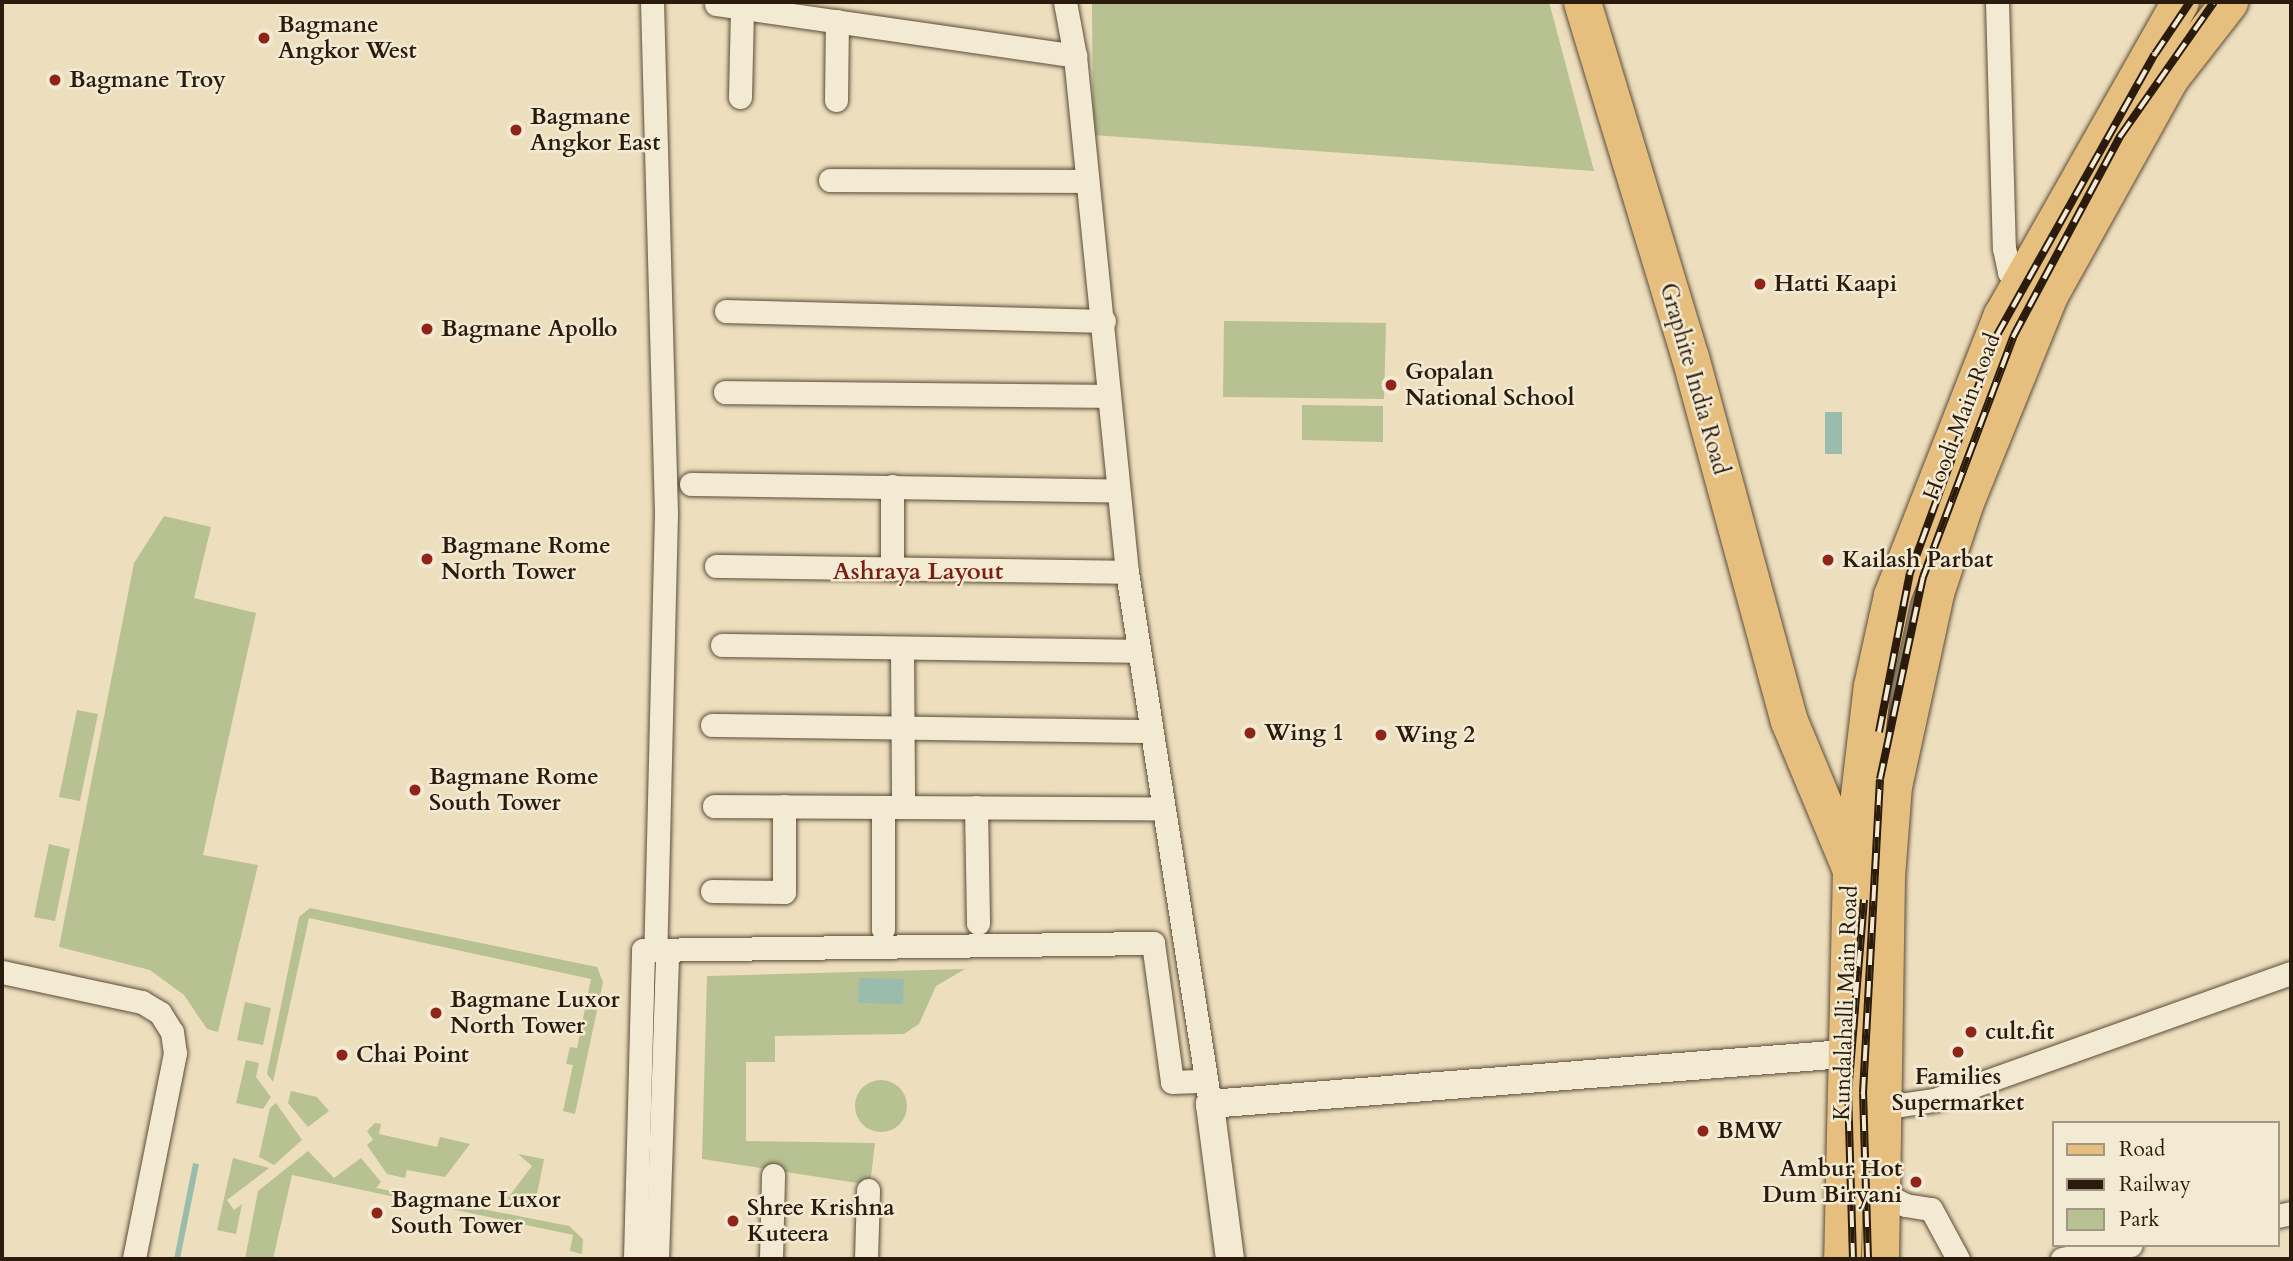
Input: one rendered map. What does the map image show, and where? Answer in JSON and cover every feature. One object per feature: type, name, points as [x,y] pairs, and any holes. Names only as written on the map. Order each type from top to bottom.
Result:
[{"type":"main road","name":"Graphite India Road","points":[[1582,2],[1690,357],[1789,721],[1805,757]]},
{"type":"main road","name":"Hoodi Main Road","points":[[1868,873],[1857,785],[1892,595],[2002,315],[2180,2]]},
{"type":"main road","name":"Hoodi Main Road","points":[[1893,786],[1935,593],[1965,502],[2049,295],[2169,79],[2230,2]]},
{"type":"main road","name":"Kundalahalli Main Road","points":[[1805,757],[1868,873],[1880,1108],[1880,1259]]},
{"type":"main road","name":"Kundalahalli Main Road","points":[[1842,1259],[1844,1054],[1868,873],[1893,786]]},
{"type":"street","points":[[652,2],[666,514],[655,950],[657,1259]]},
{"type":"street","points":[[1065,2],[1075,56],[1085,181],[1104,321],[1106,396],[1127,572],[1161,808],[1183,912],[1230,1259]]},
{"type":"street","points":[[1997,2],[2004,248],[2009,272],[2019,285]]},
{"type":"street","points":[[716,4],[1075,56]]},
{"type":"street","points":[[740,97],[741,8]]},
{"type":"street","points":[[836,100],[837,21]]},
{"type":"street","points":[[830,180],[1085,181]]},
{"type":"street","points":[[726,311],[1104,321]]},
{"type":"street","points":[[725,392],[1106,396]]},
{"type":"street","points":[[691,484],[1117,491]]},
{"type":"street","points":[[892,486],[892,569]]},
{"type":"street","points":[[716,566],[1127,572]]},
{"type":"street","points":[[722,645],[1138,651]]},
{"type":"street","points":[[883,929],[902,728],[902,648]]},
{"type":"street","points":[[712,725],[1150,731]]},
{"type":"street","points":[[714,806],[1161,808]]},
{"type":"street","points":[[712,891],[784,892],[784,806]]},
{"type":"street","points":[[976,807],[978,923]]},
{"type":"street","points":[[655,950],[1153,943],[1172,1082],[1207,1093],[1844,1054]]},
{"type":"street","points":[[635,1259],[655,950]]},
{"type":"street","points":[[2,972],[142,1002],[160,1013],[172,1032],[175,1053],[134,1259]]},
{"type":"street","points":[[1880,1108],[1934,1100],[2291,973]]},
{"type":"street","points":[[771,1259],[773,1175]]},
{"type":"street","points":[[866,1259],[867,1190]]},
{"type":"street","points":[[1880,1192],[1905,1205],[1931,1209],[1958,1259]]},
{"type":"street","points":[[2062,1259],[2122,1247]]},
{"type":"green space","points":[[1092,2],[1549,2],[1594,171],[1093,135]]},
{"type":"green space","points":[[1224,321],[1386,323],[1384,399],[1223,397]]},
{"type":"green space","points":[[1302,405],[1383,406],[1383,442],[1302,440]]},
{"type":"green space","points":[[164,516],[211,527],[194,598],[256,613],[203,855],[258,865],[218,1032],[207,1029],[184,995],[150,970],[59,947],[134,563]]},
{"type":"green space","points":[[77,710],[98,714],[80,801],[59,797]]},
{"type":"green space","points":[[49,844],[70,849],[55,921],[34,917]]},
{"type":"green space","points":[[310,908],[597,967],[603,982],[575,1114],[563,1111],[573,1065],[566,1064],[570,1047],[577,1048],[591,979],[309,918],[273,1082],[267,1074],[299,917]]},
{"type":"green space","points":[[965,969],[936,986],[919,1024],[904,1034],[775,1036],[775,1062],[746,1062],[746,1141],[875,1143],[870,1185],[702,1159],[707,976]]},
{"type":"green space","points":[[245,1002],[271,1008],[263,1045],[237,1040]]},
{"type":"green space","points":[[246,1060],[259,1063],[256,1077],[271,1097],[263,1109],[236,1103]]},
{"type":"green space","points":[[881,1080],[891,1082],[899,1088],[905,1096],[905,1116],[899,1124],[891,1130],[881,1132],[871,1130],[863,1124],[857,1116],[855,1106],[857,1096],[863,1088],[871,1082]]},
{"type":"green space","points":[[291,1091],[317,1097],[329,1111],[308,1127],[288,1103]]},
{"type":"green space","points":[[276,1103],[302,1140],[274,1165],[259,1157],[270,1108]]},
{"type":"green space","points":[[375,1123],[381,1124],[379,1134],[437,1147],[440,1137],[470,1144],[445,1177],[407,1170],[405,1178],[387,1174],[367,1145],[373,1140],[367,1131]]},
{"type":"green space","points":[[308,1151],[334,1178],[361,1158],[381,1182],[376,1188],[569,1226],[583,1239],[582,1254],[570,1251],[573,1235],[292,1175],[273,1259],[245,1259],[258,1191]]},
{"type":"green space","points":[[518,1154],[544,1159],[535,1204],[507,1199],[532,1166]]},
{"type":"green space","points":[[233,1158],[269,1168],[227,1200],[234,1210],[242,1204],[236,1234],[217,1230]]},
{"type":"shaded area","points":[[1825,412],[1842,412],[1842,454],[1825,454]]},
{"type":"shaded area","points":[[859,978],[904,979],[903,1004],[858,1003]]},
{"type":"shaded area","points":[[193,1163],[199,1164],[180,1259],[174,1259]]},
{"type":"railway","points":[[1879,732],[1910,573],[1997,335],[2155,54],[2190,2]]},
{"type":"railway","points":[[1868,1259],[1863,1093],[1880,779],[1923,577],[2014,335],[2121,135],[2214,2]]},
{"type":"railway","points":[[1853,1259],[1848,1094],[1864,900]]},
{"type":"place","name":"Bagmane Angkor West","points":[[264,38]]},
{"type":"place","name":"Bagmane Troy","points":[[55,80]]},
{"type":"place","name":"Bagmane Angkor East","points":[[516,130]]},
{"type":"place","name":"Hatti Kaapi","points":[[1760,284]]},
{"type":"place","name":"Bagmane Apollo","points":[[427,329]]},
{"type":"place","name":"Gopalan National School","points":[[1391,385]]},
{"type":"place","name":"Bagmane Rome North Tower","points":[[427,559]]},
{"type":"place","name":"Kailash Parbat","points":[[1828,560]]},
{"type":"place","name":"Wing 1","points":[[1250,733]]},
{"type":"place","name":"Wing 2","points":[[1381,735]]},
{"type":"place","name":"Bagmane Rome South Tower","points":[[415,790]]},
{"type":"place","name":"Bagmane Luxor North Tower","points":[[436,1013]]},
{"type":"place","name":"cult.fit","points":[[1971,1032]]},
{"type":"place","name":"Families Supermarket","points":[[1958,1052]]},
{"type":"place","name":"Chai Point","points":[[342,1055]]},
{"type":"place","name":"BMW","points":[[1703,1131]]},
{"type":"place","name":"Ambur Hot Dum Biryani","points":[[1916,1182]]},
{"type":"place","name":"Bagmane Luxor South Tower","points":[[377,1213]]},
{"type":"place","name":"Shree Krishna Kuteera","points":[[733,1221]]},
{"type":"district","name":"Ashraya Layout","points":[[918,572]]}]
